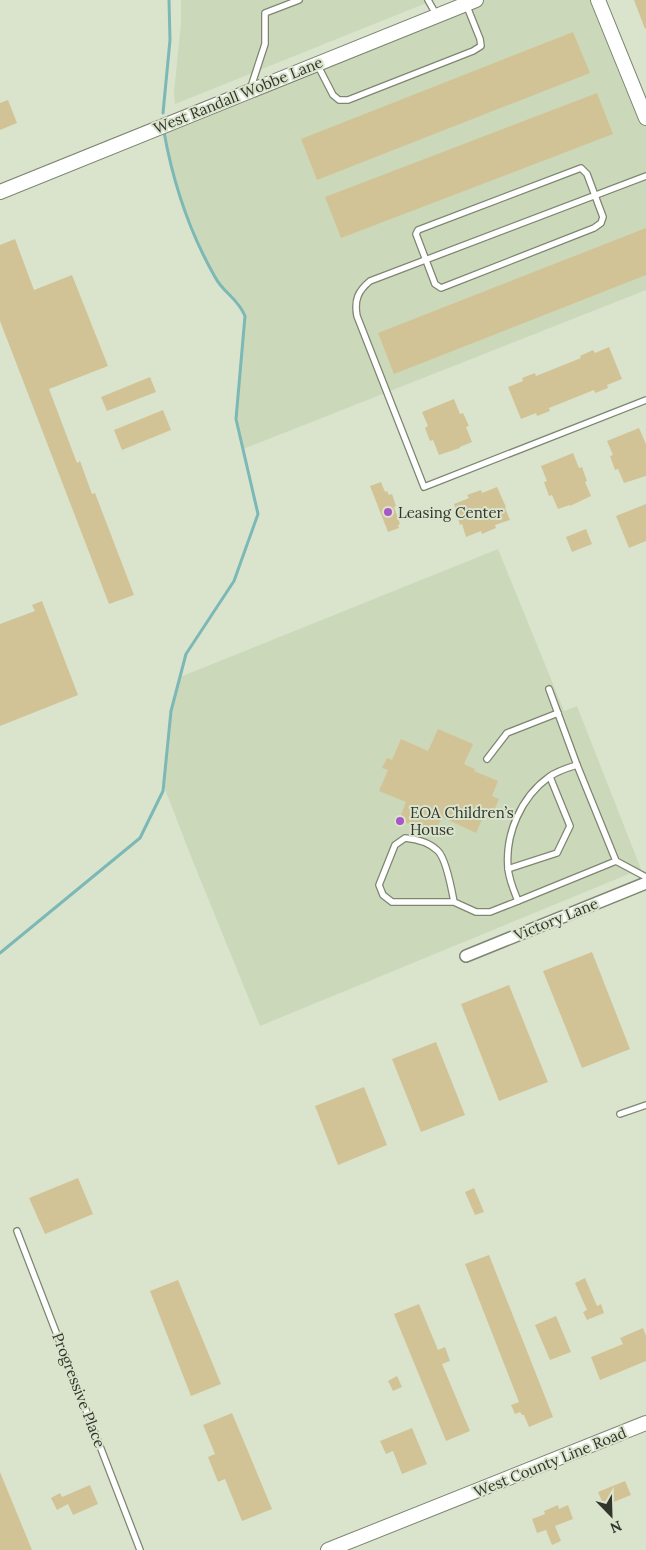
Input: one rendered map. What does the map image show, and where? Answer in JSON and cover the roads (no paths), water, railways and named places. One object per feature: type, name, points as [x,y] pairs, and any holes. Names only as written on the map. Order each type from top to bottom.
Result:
[{"type":"street","points":[[598,0],[646,118]]},
{"type":"street","name":"West Randall Wobbe Lane","points":[[0,192],[471,2]]},
{"type":"street","name":"Victory Lane","points":[[466,956],[646,883]]},
{"type":"street","name":"West County Line Road","points":[[328,1550],[646,1424]]},
{"type":"lane","points":[[249,91],[265,44],[265,13],[299,0]]},
{"type":"lane","points":[[428,0],[437,16]]},
{"type":"lane","points":[[317,64],[333,95],[339,100],[348,100],[473,51],[481,46],[471,2]]},
{"type":"lane","points":[[581,168],[587,174],[594,196],[603,217],[601,223],[594,228],[441,288],[436,284],[416,234],[418,230],[581,168]]},
{"type":"lane","points":[[646,176],[370,282],[361,289],[355,306],[357,316],[424,487],[646,400]]},
{"type":"lane","points":[[549,689],[616,862],[646,877]]},
{"type":"lane","points":[[486,759],[507,733],[558,713]]},
{"type":"lane","points":[[518,901],[508,869],[507,850],[512,830],[521,808],[536,788],[550,776],[577,765]]},
{"type":"lane","points":[[508,869],[557,853],[570,826],[550,776]]},
{"type":"lane","points":[[454,902],[451,882],[438,851],[416,839],[406,838],[395,845],[379,885],[383,895],[392,902],[454,902],[476,912],[490,912],[616,862]]},
{"type":"lane","points":[[620,1114],[646,1105]]},
{"type":"lane","name":"Progressive Place","points":[[17,1231],[140,1550]]},
{"type":"waterway","points":[[163,113],[170,40],[169,0]]},
{"type":"waterway","points":[[0,953],[140,838],[163,791],[171,711],[186,654],[234,581],[258,514],[236,419],[245,316],[238,304],[222,288],[206,260],[190,225],[172,170],[164,132]]},
{"type":"place","name":"Leasing Center","points":[[388,512]]},
{"type":"place","name":"EOA Children’s House","points":[[400,821]]}]
